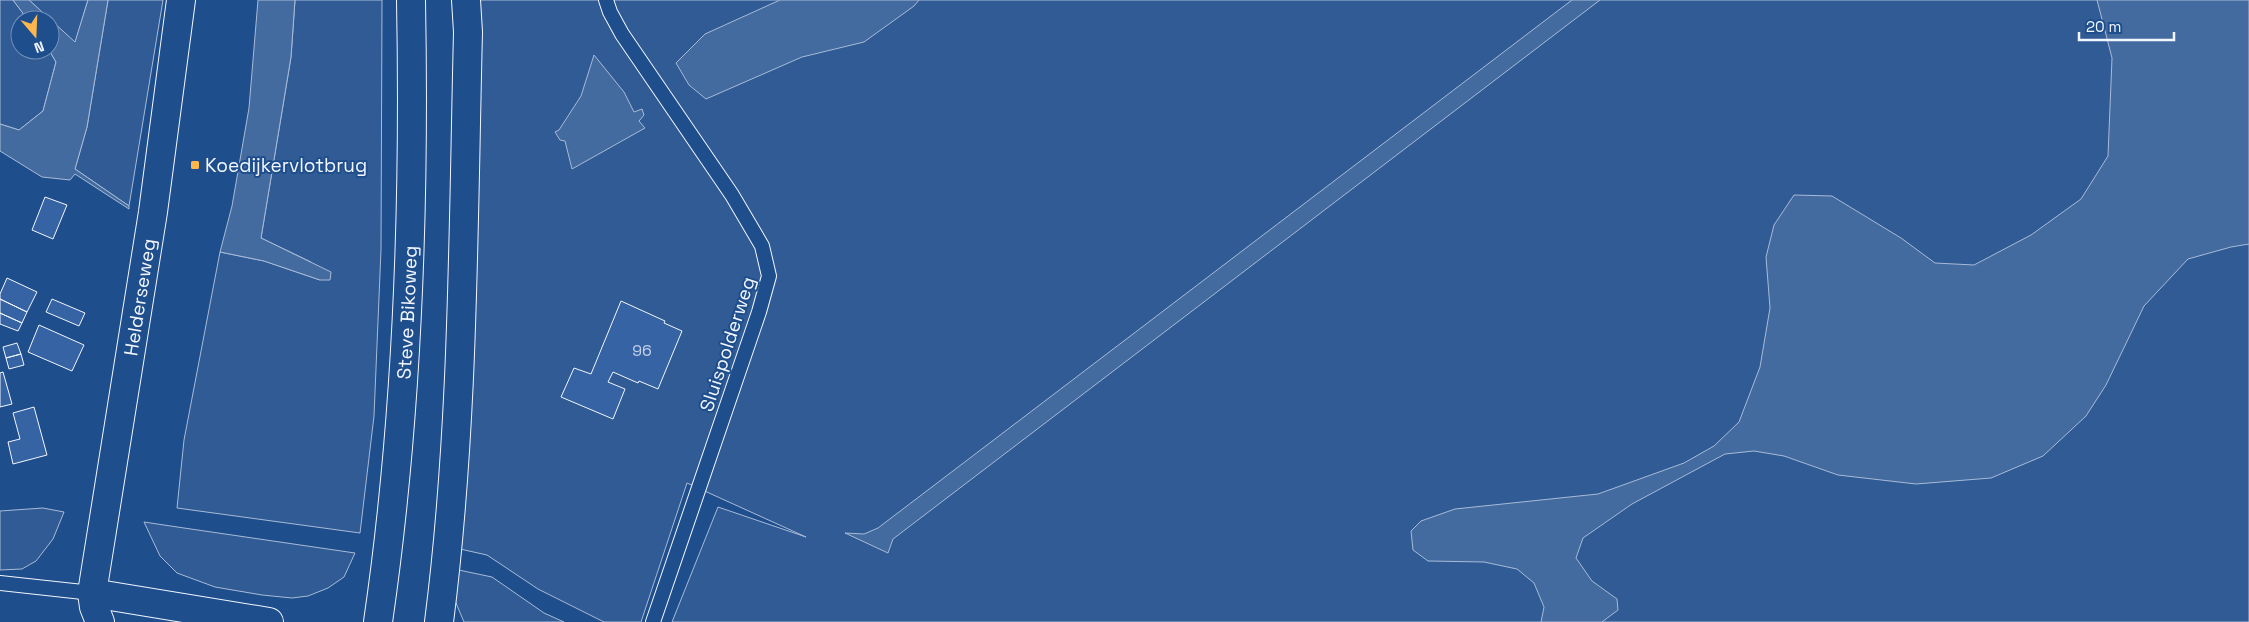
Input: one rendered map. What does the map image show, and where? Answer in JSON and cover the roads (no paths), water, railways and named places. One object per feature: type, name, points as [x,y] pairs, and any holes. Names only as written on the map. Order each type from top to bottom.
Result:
[{"type":"main road","name":"Helderseweg","points":[[100,622],[94,607],[92,593],[153,212],[181,0]]},
{"type":"main road","name":"Steve Bikoweg","points":[[378,622],[393,518],[406,347],[412,140],[411,0]]},
{"type":"main road","points":[[438,622],[448,540],[459,381],[468,32],[466,0]]},
{"type":"main road","points":[[92,593],[269,622]]},
{"type":"lane","name":"Sluispolderweg","points":[[606,0],[622,34],[732,195],[762,246],[769,276],[759,312],[653,622]]},
{"type":"lane","points":[[0,583],[92,593]]},
{"type":"place","name":"Koedijkervlotbrug","points":[[195,165]]}]
